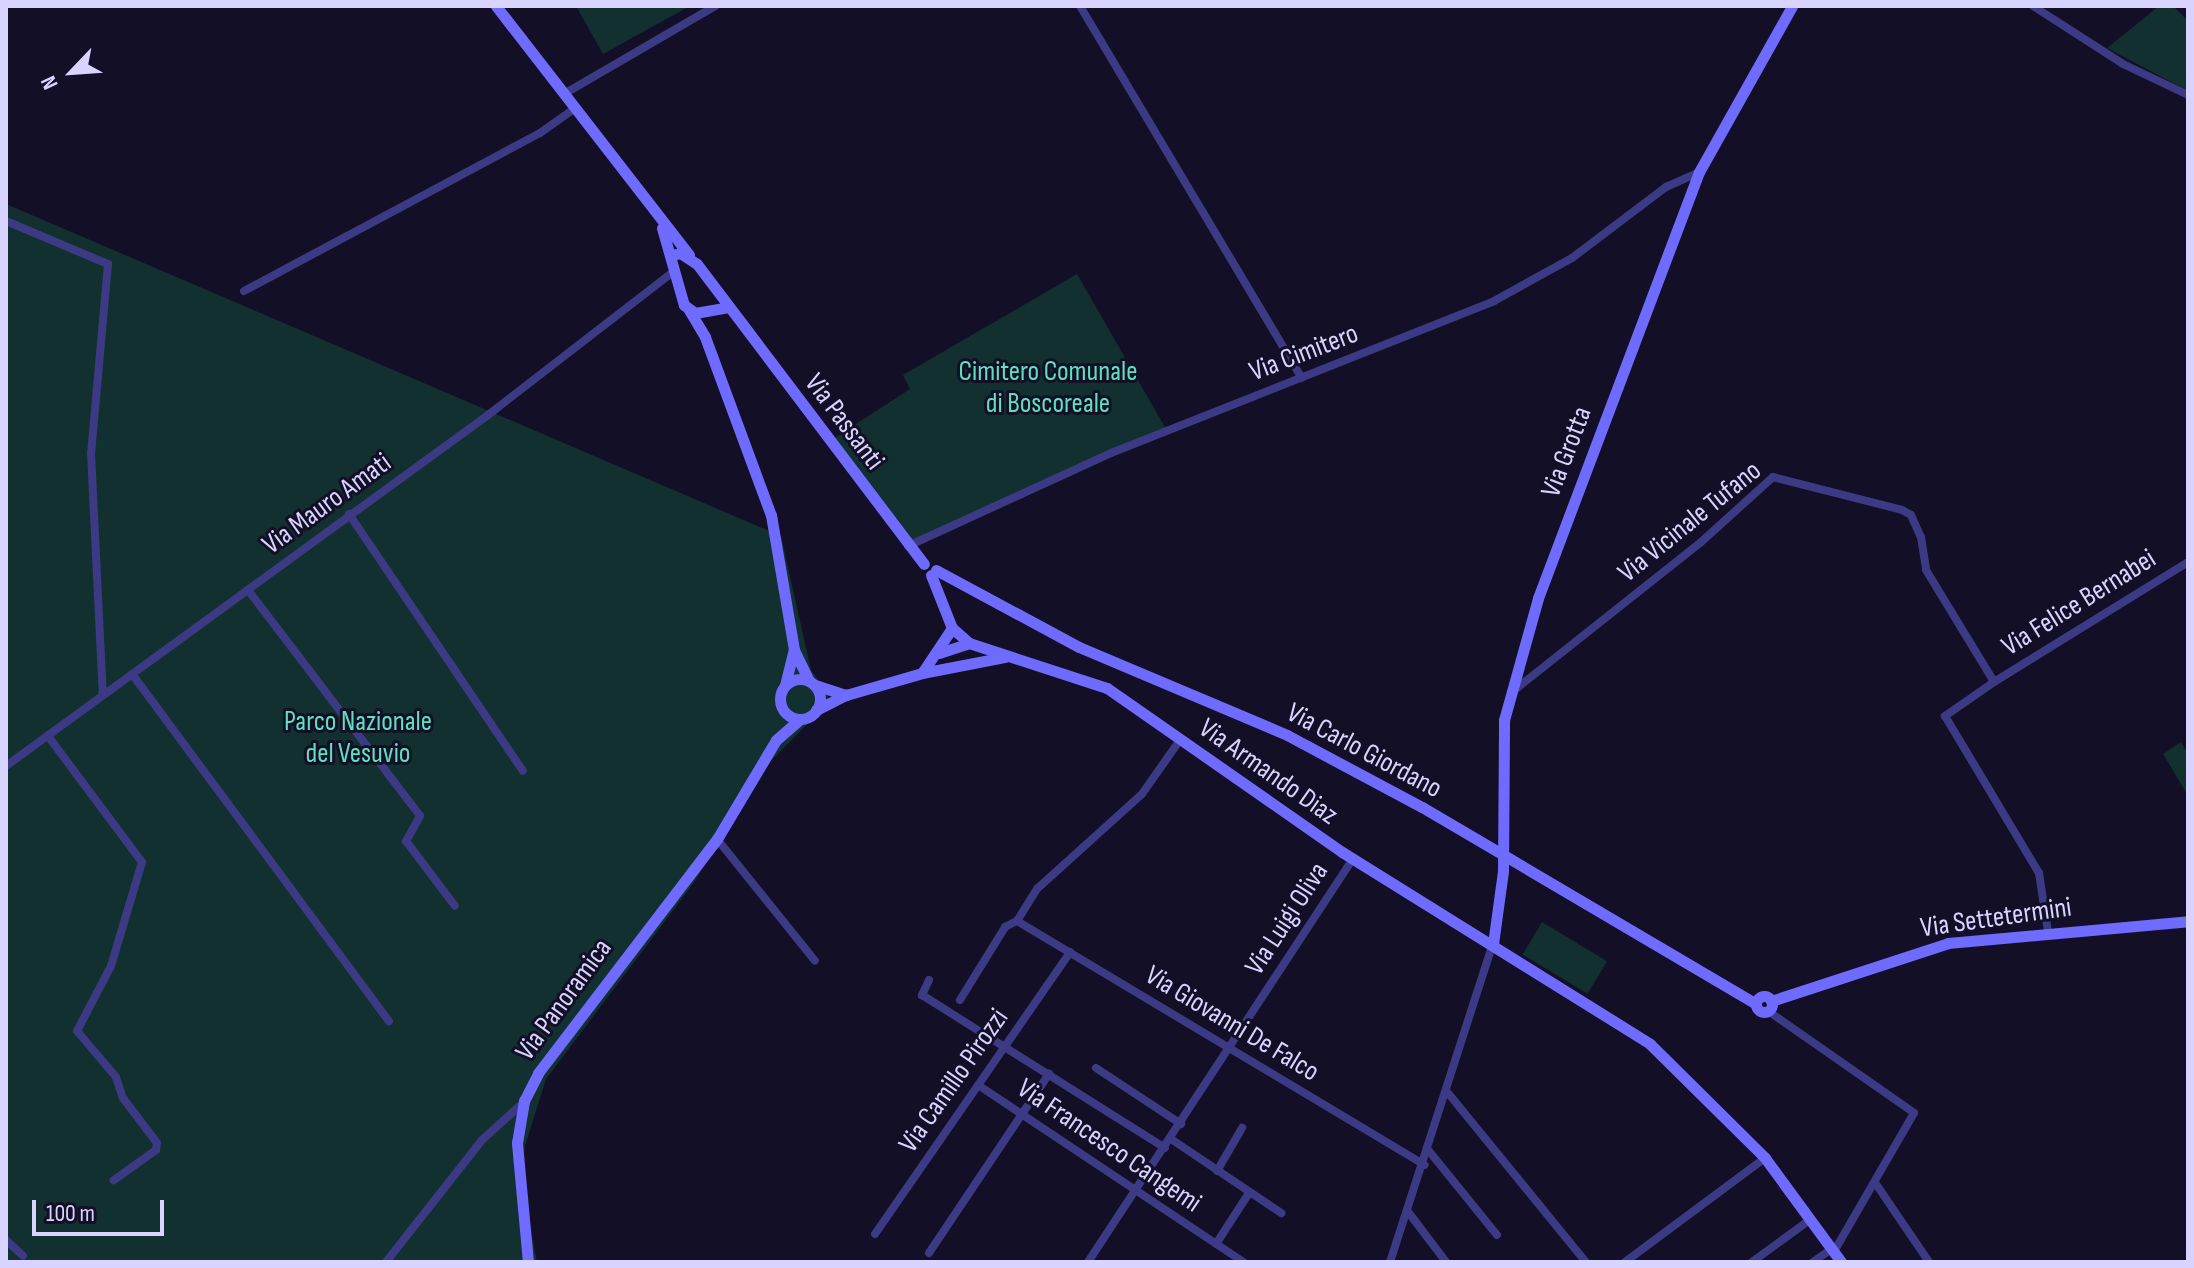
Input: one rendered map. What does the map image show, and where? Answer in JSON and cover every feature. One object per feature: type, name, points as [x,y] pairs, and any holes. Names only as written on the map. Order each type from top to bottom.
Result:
[{"type":"street","name":"Via Passanti","points":[[496,6],[659,220],[697,264],[908,546],[930,570],[952,628],[969,643]]},
{"type":"street","points":[[564,94],[715,6]]},
{"type":"street","points":[[1080,6],[1302,378]]},
{"type":"street","name":"Via Grotta","points":[[1493,944],[1502,853],[1501,763],[1512,692],[1538,598],[1699,172],[1792,6]]},
{"type":"street","points":[[2033,6],[2123,64],[2188,95]]},
{"type":"street","points":[[244,291],[540,133],[574,109]]},
{"type":"street","name":"Via Cimitero","points":[[908,546],[1111,453],[1494,301],[1548,273],[1666,187],[1699,172]]},
{"type":"street","name":"Via Passanti","points":[[659,220],[672,255],[672,273],[689,310]]},
{"type":"street","points":[[6,221],[108,264],[91,453],[103,695]]},
{"type":"street","points":[[672,255],[680,253],[697,264]]},
{"type":"street","name":"Via Mauro Amati","points":[[6,766],[248,590],[672,273]]},
{"type":"street","points":[[705,309],[712,297],[707,278]]},
{"type":"street","points":[[689,310],[728,307]]},
{"type":"street","name":"Via Panoramica","points":[[705,309],[705,337]]},
{"type":"street","name":"Via Panoramica","points":[[689,310],[705,337],[771,515],[781,556],[794,650],[820,697],[816,710]]},
{"type":"street","name":"Via Vicinale Tufano","points":[[1512,692],[1700,543],[1765,483],[1782,476],[1911,515],[1926,570],[1994,682]]},
{"type":"street","points":[[349,514],[523,771]]},
{"type":"street","name":"Via Felice Bernabei","points":[[1994,682],[2188,562]]},
{"type":"street","name":"Via Carlo Giordano","points":[[930,570],[1079,647],[1287,735],[1502,853],[1755,1003]]},
{"type":"street","points":[[248,590],[420,816],[406,841],[455,906]]},
{"type":"street","points":[[922,673],[939,653],[952,628]]},
{"type":"street","points":[[939,653],[969,643]]},
{"type":"street","points":[[959,664],[969,643]]},
{"type":"street","name":"Via Armando Diaz","points":[[969,643],[1107,688],[1353,859],[1650,1044],[1765,1158],[1841,1262]]},
{"type":"street","name":"Via Panoramica","points":[[776,740],[794,650]]},
{"type":"street","name":"Via Armando Diaz","points":[[846,695],[959,664],[1009,657]]},
{"type":"street","points":[[132,674],[389,1021]]},
{"type":"street","points":[[785,685],[796,679],[846,695]]},
{"type":"street","points":[[1994,682],[1945,716],[2039,873],[2048,932]]},
{"type":"street","name":"Via Panoramica","points":[[528,1262],[517,1179],[524,1101],[561,1039],[717,839],[776,740],[800,719],[846,695]]},
{"type":"street","points":[[781,704],[788,715],[800,719]]},
{"type":"street","points":[[48,736],[142,862],[111,966],[77,1031],[116,1077],[123,1098],[157,1143],[156,1150],[114,1180]]},
{"type":"street","points":[[960,1000],[1005,927],[1017,921],[1038,888],[1142,794],[1180,740]]},
{"type":"street","points":[[717,839],[815,961]]},
{"type":"street","name":"Via Luigi Oliva","points":[[1088,1262],[1353,859]]},
{"type":"street","name":"Via Giovanni De Falco","points":[[1017,921],[1424,1165]]},
{"type":"street","name":"Via Settetermini","points":[[1755,1003],[1762,996],[1769,1006],[1948,943],[2188,921]]},
{"type":"street","points":[[1390,1262],[1448,1093],[1493,944]]},
{"type":"street","name":"Via Camillo Pirozzi","points":[[875,1234],[1070,952]]},
{"type":"street","points":[[929,980],[922,995],[1165,1148]]},
{"type":"street","points":[[1769,1006],[1914,1113],[1876,1184],[1834,1249],[1813,1262]]},
{"type":"street","points":[[1096,1068],[1181,1124]]},
{"type":"street","points":[[929,1253],[1049,1074]]},
{"type":"street","name":"Via Francesco Cangemi","points":[[978,1085],[1243,1262]]},
{"type":"street","points":[[1448,1093],[1586,1262]]},
{"type":"street","points":[[386,1262],[482,1140],[524,1101]]},
{"type":"street","points":[[1217,1171],[1242,1128]]},
{"type":"street","points":[[1171,1139],[1281,1213]]},
{"type":"street","points":[[1429,1151],[1497,1235]]},
{"type":"street","points":[[1625,1262],[1765,1158]]},
{"type":"street","points":[[1876,1184],[1929,1262]]},
{"type":"street","name":"Via Francesco Cangemi","points":[[1216,1244],[1249,1193]]},
{"type":"street","points":[[1409,1213],[1446,1262]]},
{"type":"street","points":[[1752,1262],[1811,1219]]},
{"type":"street","points":[[6,1240],[23,1256]]},
{"type":"green space","points":[[576,6],[690,6],[603,54]]},
{"type":"green space","points":[[2159,6],[2173,6],[2188,21],[2188,91],[2107,48]]},
{"type":"green space","name":"Parco Nazionale del Vesuvio","points":[[6,204],[781,536],[811,670],[828,693],[827,704],[770,762],[693,884],[546,1079],[525,1146],[522,1181],[537,1262],[6,1262]]},
{"type":"green space","name":"Cimitero Comunale di Boscoreale","points":[[1077,274],[1166,429],[912,542],[833,439],[910,389],[903,375]]},
{"type":"green space","points":[[2181,742],[2188,754],[2187,794],[2163,754]]},
{"type":"green space","points":[[1542,922],[1607,961],[1588,994],[1522,955]]}]
